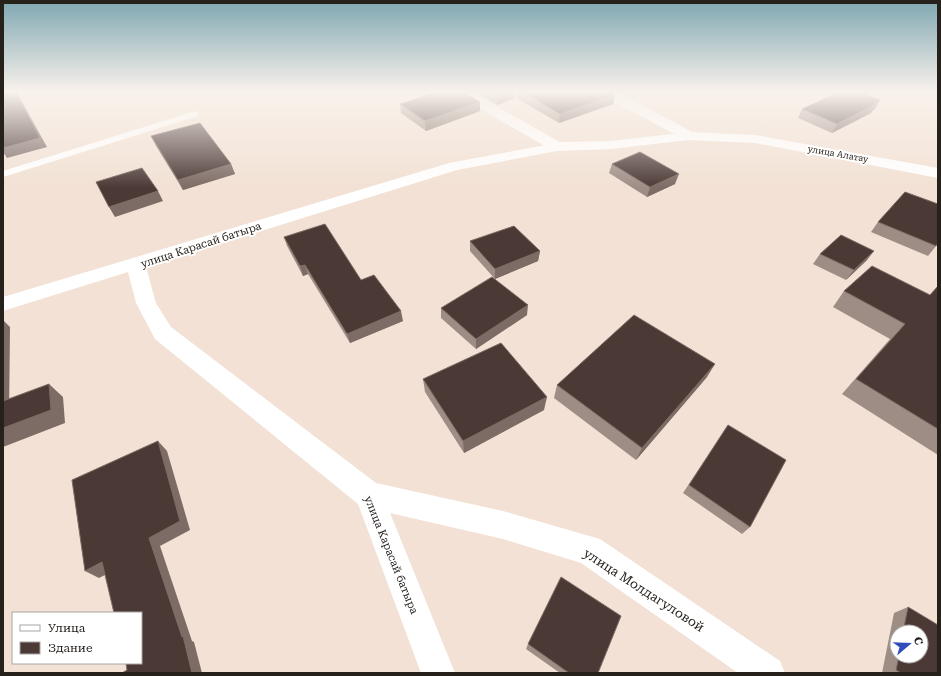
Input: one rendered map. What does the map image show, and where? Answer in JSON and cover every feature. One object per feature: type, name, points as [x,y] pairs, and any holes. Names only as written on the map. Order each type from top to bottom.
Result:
[{"type":"street","points":[[518,125],[557,147]]},
{"type":"street","points":[[669,125],[689,136]]},
{"type":"street","name":"улица Карасай батыра","points":[[438,673],[369,495],[164,334],[146,303],[136,264],[454,166],[557,147],[611,145],[689,136]]},
{"type":"street","name":"улица Алатау","points":[[689,136],[755,139],[938,173]]},
{"type":"street","points":[[3,304],[136,264]]},
{"type":"street","name":"улица Молдагуловой","points":[[369,495],[503,525],[588,550],[768,673]]},
{"type":"lane","points":[[3,174],[161,125]]},
{"type":"building","points":[[3,125],[33,125],[40,138],[3,148]]},
{"type":"building","points":[[194,125],[201,125],[231,164],[178,180],[151,136]]},
{"type":"building","points":[[640,152],[679,174],[650,187],[612,164]]},
{"type":"building","points":[[142,168],[158,191],[109,207],[96,182]]},
{"type":"building","points":[[905,192],[938,204],[938,243],[936,246],[878,222]]},
{"type":"building","points":[[325,224],[361,280],[374,275],[401,311],[347,334],[305,265],[300,266],[284,237]]},
{"type":"building","points":[[514,226],[540,251],[495,269],[470,241]]},
{"type":"building","points":[[841,235],[874,251],[854,270],[820,254]]},
{"type":"building","points":[[872,266],[930,295],[938,286],[938,429],[856,379],[905,324],[844,291]]},
{"type":"building","points":[[492,277],[528,305],[476,339],[441,308]]},
{"type":"building","points":[[634,315],[715,364],[642,448],[557,385]]},
{"type":"building","points":[[501,343],[547,397],[463,441],[423,379]]},
{"type":"building","points":[[49,384],[51,410],[3,428],[3,401]]},
{"type":"building","points":[[728,425],[786,460],[750,527],[689,485]]},
{"type":"building","points":[[158,441],[180,521],[149,538],[182,637],[183,636],[192,673],[122,673],[127,670],[126,664],[142,664],[142,612],[114,612],[102,562],[85,571],[72,480]]},
{"type":"building","points":[[561,577],[621,616],[598,673],[569,673],[528,644]]},
{"type":"building","points":[[908,607],[938,625],[938,673],[901,673],[896,670],[897,664],[929,664],[929,624],[905,624]]}]
